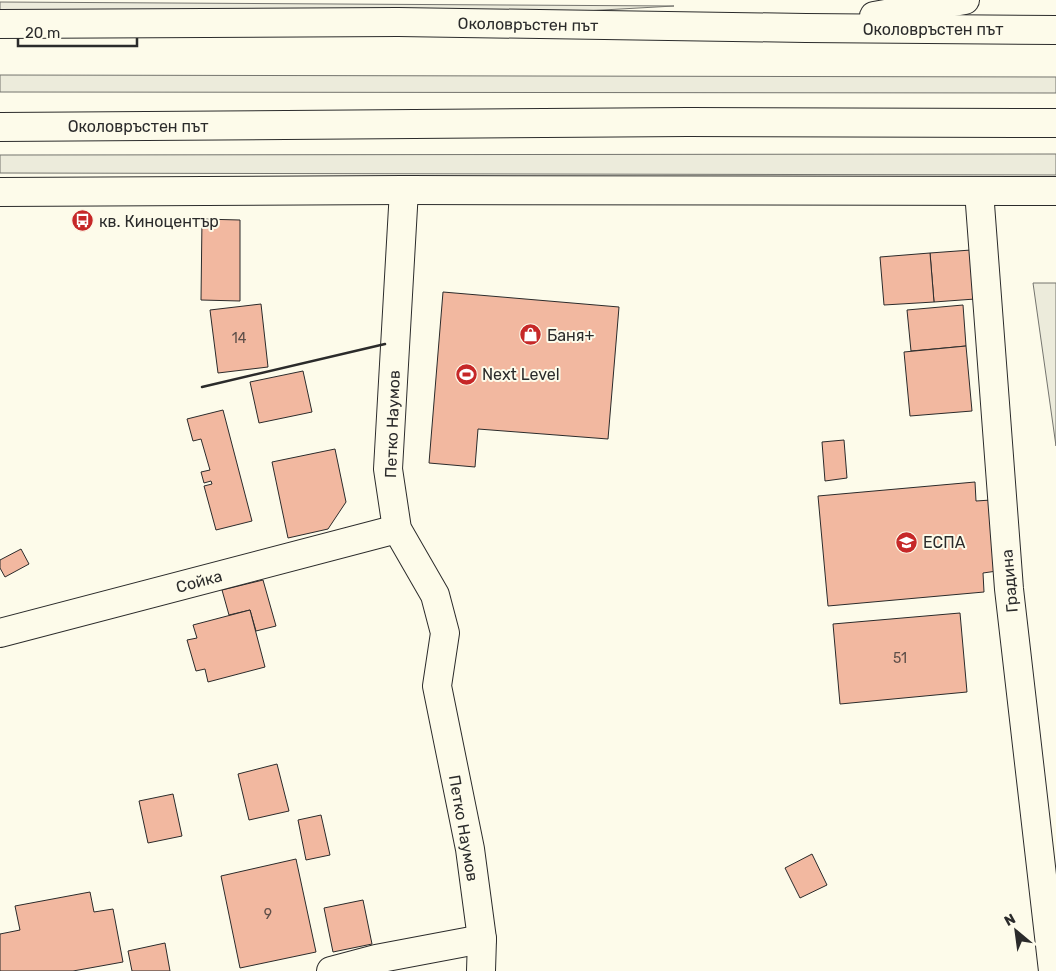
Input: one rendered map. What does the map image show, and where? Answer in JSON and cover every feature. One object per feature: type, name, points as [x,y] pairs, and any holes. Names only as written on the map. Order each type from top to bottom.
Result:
[{"type":"main road","points":[[806,28],[965,0]]},
{"type":"main road","name":"Околовръстен път","points":[[0,24],[398,22],[1056,30]]},
{"type":"main road","name":"Околовръстен път","points":[[0,127],[688,122],[1056,123]]},
{"type":"main road","points":[[0,192],[404,190],[1056,191]]},
{"type":"main road","name":"Петко Наумов","points":[[404,190],[388,469],[397,529],[435,595],[445,633],[437,686],[470,849],[482,939],[481,971]]},
{"type":"main road","name":"Градина","points":[[979,190],[1009,589],[1053,971]]},
{"type":"main road","name":"Сойка","points":[[0,633],[397,529]]},
{"type":"main road","points":[[332,971],[376,959],[482,939]]},
{"type":"shaded area","points":[[0,2],[674,6],[478,17],[0,16]]},
{"type":"shaded area","points":[[0,75],[1056,77],[1056,93],[0,92]]},
{"type":"shaded area","points":[[1056,154],[1056,175],[0,173],[0,155]]},
{"type":"shaded area","points":[[1033,283],[1056,283],[1056,446]]},
{"type":"building","points":[[202,219],[240,220],[240,301],[201,300]]},
{"type":"building","points":[[971,250],[975,299],[934,302],[930,253]]},
{"type":"building","points":[[930,253],[934,302],[884,305],[880,257]]},
{"type":"building","points":[[443,292],[619,307],[608,439],[478,429],[475,467],[429,463]]},
{"type":"building","points":[[261,304],[268,367],[218,373],[210,310]]},
{"type":"building","points":[[963,305],[966,346],[911,351],[907,310]]},
{"type":"building","points":[[966,346],[972,411],[910,416],[904,352]]},
{"type":"building","points":[[303,371],[312,412],[259,423],[250,382]]},
{"type":"building","points":[[223,410],[252,521],[216,530],[204,486],[212,484],[211,481],[204,483],[201,472],[210,470],[201,439],[193,441],[187,419]]},
{"type":"building","points":[[844,440],[847,478],[825,481],[822,442]]},
{"type":"building","points":[[335,449],[346,502],[328,529],[288,538],[272,462]]},
{"type":"building","points":[[975,482],[976,501],[991,500],[997,571],[983,573],[984,592],[828,606],[818,496]]},
{"type":"building","points":[[21,549],[29,564],[5,577],[0,568],[0,560]]},
{"type":"building","points":[[263,580],[276,626],[256,631],[250,610],[229,615],[222,590]]},
{"type":"building","points":[[250,610],[265,667],[208,682],[205,669],[196,671],[187,640],[197,638],[193,625]]},
{"type":"building","points":[[960,613],[967,692],[840,704],[833,624]]},
{"type":"building","points":[[277,764],[289,811],[249,820],[238,774]]},
{"type":"building","points":[[173,794],[182,836],[148,843],[139,801]]},
{"type":"building","points":[[321,815],[330,855],[306,860],[298,820]]},
{"type":"building","points":[[812,854],[827,885],[800,898],[785,868]]},
{"type":"building","points":[[296,859],[316,952],[240,968],[221,876]]},
{"type":"building","points":[[90,892],[94,912],[113,909],[123,962],[73,971],[0,971],[0,934],[20,930],[15,906]]},
{"type":"building","points":[[363,900],[372,944],[333,952],[324,908]]},
{"type":"building","points":[[165,943],[170,971],[132,971],[128,951]]},
{"type":"wall","points":[[202,387],[385,344]]},
{"type":"place","name":"кв. Киноцентър","points":[[83,221]]},
{"type":"place","name":"Баня+","points":[[531,335]]},
{"type":"place","name":"Next Level","points":[[466,374]]},
{"type":"place","name":"ЕСПА","points":[[907,542]]}]
